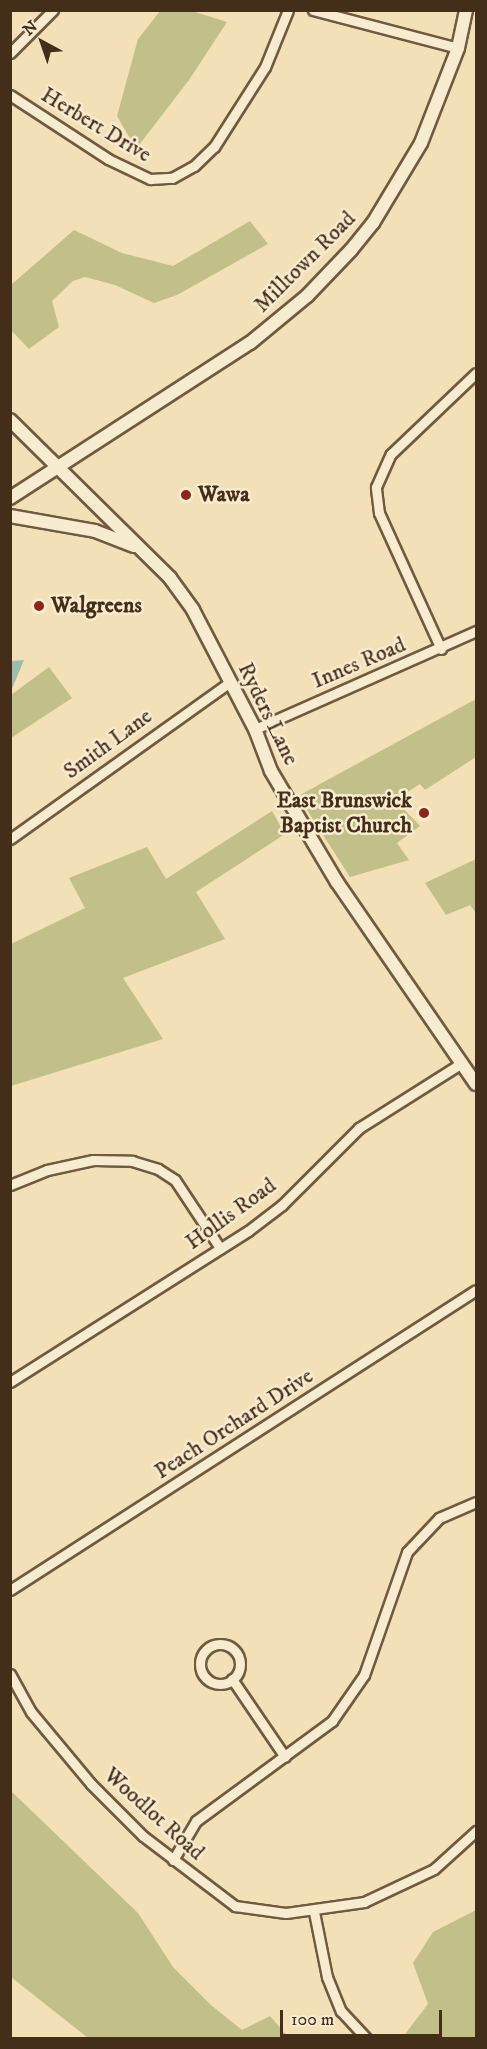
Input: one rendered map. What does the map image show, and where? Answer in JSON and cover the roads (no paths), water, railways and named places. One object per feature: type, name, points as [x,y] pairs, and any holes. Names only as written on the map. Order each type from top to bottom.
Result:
[{"type":"main road","name":"Milltown Road","points":[[10,498],[250,343],[307,296],[351,250],[394,190],[421,143],[458,48],[466,10]]},
{"type":"main road","name":"Ryders Lane","points":[[10,420],[61,466],[170,578],[193,610],[229,683],[255,729],[271,771],[337,882],[477,1084]]},
{"type":"main road","points":[[10,516],[94,531],[138,547]]},
{"type":"street","points":[[10,53],[53,10]]},
{"type":"street","name":"Herbert Drive","points":[[10,95],[108,159],[150,179],[172,178],[194,166],[214,147],[265,67],[288,10]]},
{"type":"street","points":[[313,10],[458,48]]},
{"type":"street","points":[[441,649],[379,513],[376,487],[391,454],[477,373]]},
{"type":"street","name":"Innes Road","points":[[255,729],[441,649],[477,631]]},
{"type":"street","name":"Smith Lane","points":[[10,839],[229,683]]},
{"type":"street","name":"Hollis Road","points":[[10,1382],[220,1248],[282,1205],[359,1128],[462,1063]]},
{"type":"street","points":[[10,1185],[47,1170],[93,1161],[132,1161],[158,1169],[175,1180],[220,1248]]},
{"type":"street","name":"Peach Orchard Drive","points":[[10,1590],[477,1290]]},
{"type":"street","points":[[173,1860],[196,1821],[332,1721],[355,1691],[371,1657],[397,1573],[414,1542],[439,1518],[477,1502]]},
{"type":"street","points":[[219,1644],[235,1651],[240,1664],[232,1679],[217,1683],[206,1678],[201,1659],[207,1648],[219,1644]]},
{"type":"street","name":"Woodlot Road","points":[[10,1674],[31,1712],[68,1757],[143,1836],[235,1906],[314,1912],[364,1902],[411,1882],[454,1853],[477,1831]]},
{"type":"street","points":[[232,1679],[285,1757]]},
{"type":"street","points":[[314,1912],[327,1977],[342,2011],[366,2038]]},
{"type":"place","name":"Wawa","points":[[186,495]]},
{"type":"place","name":"Walgreens","points":[[39,606]]},
{"type":"place","name":"East Brunswick Baptist Church","points":[[424,813]]}]
